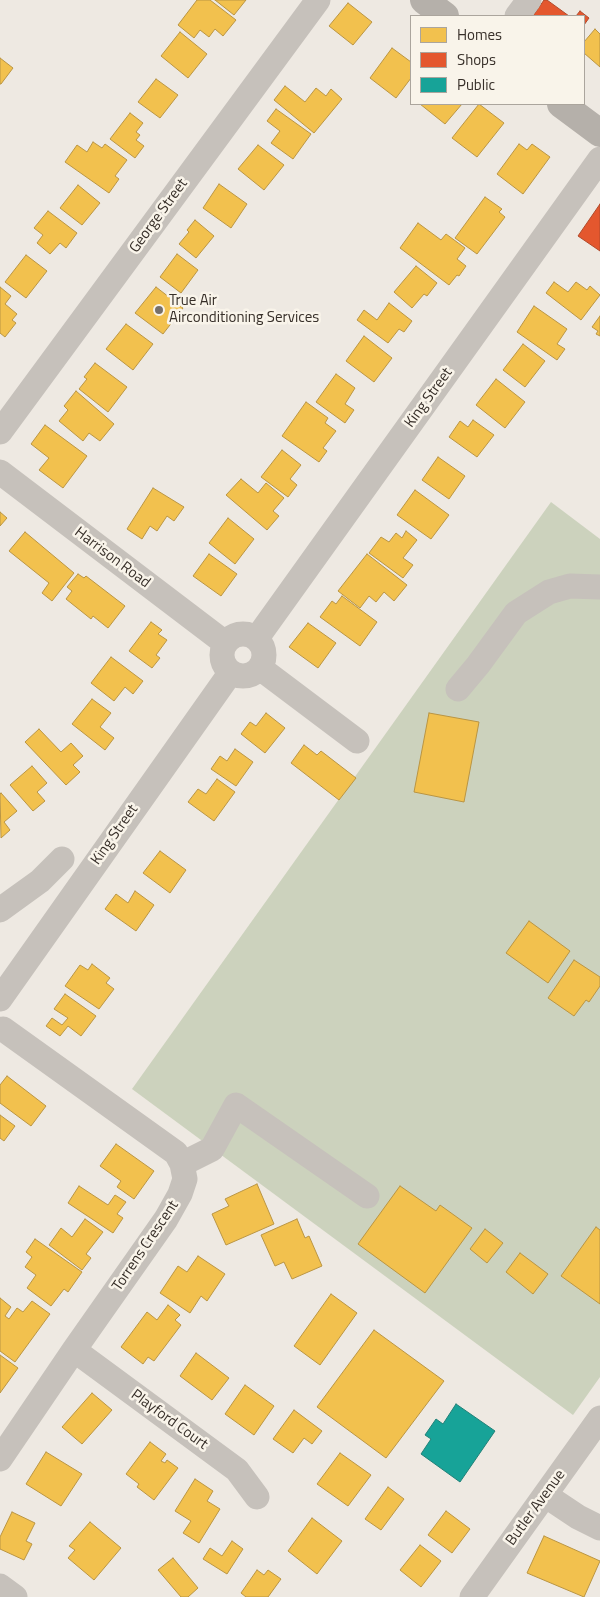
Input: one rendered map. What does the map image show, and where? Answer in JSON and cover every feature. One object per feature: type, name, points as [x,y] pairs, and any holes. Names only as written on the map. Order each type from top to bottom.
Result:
[{"type":"main road","points":[[424,0],[445,15]]},
{"type":"main road","points":[[562,105],[600,133]]},
{"type":"street","name":"George Street","points":[[0,432],[318,0]]},
{"type":"street","points":[[518,15],[529,0]]},
{"type":"street","name":"King Street","points":[[257,638],[600,159]]},
{"type":"street","name":"Harrison Road","points":[[0,472],[225,643]]},
{"type":"street","points":[[458,689],[516,613],[549,592],[570,586],[600,587]]},
{"type":"street","points":[[238,633],[248,633],[257,638],[262,645],[265,656],[260,668],[252,674],[245,676],[238,676],[231,672],[225,667],[222,658],[222,649],[225,643],[231,636],[238,633]]},
{"type":"street","points":[[260,668],[357,741]]},
{"type":"street","name":"King Street","points":[[0,999],[231,672]]},
{"type":"street","points":[[0,910],[40,881],[62,858]]},
{"type":"street","points":[[40,881],[68,902]]},
{"type":"street","points":[[0,999],[6,1006],[8,1017],[1,1030],[176,1153],[182,1164],[212,1149],[236,1105],[367,1196]]},
{"type":"street","name":"Torrens Crescent","points":[[0,1459],[166,1219],[180,1194],[185,1179],[182,1164]]},
{"type":"street","name":"Playford Court","points":[[74,1350],[237,1470],[257,1497]]},
{"type":"street","name":"Butler Avenue","points":[[472,1597],[600,1418]]},
{"type":"street","points":[[545,1496],[578,1517],[600,1528]]},
{"type":"street","points":[[0,1586],[16,1597]]},
{"type":"green space","points":[[551,502],[600,539],[600,1377],[573,1415],[132,1089]]},
{"type":"building: Homes","points":[[197,0],[210,0],[236,20],[223,36],[215,29],[209,37],[200,30],[194,38],[178,25]]},
{"type":"building: Homes","points":[[215,0],[246,0],[234,15]]},
{"type":"building: Homes","points":[[348,3],[372,22],[353,45],[329,26]]},
{"type":"building: Homes","points":[[595,29],[600,34],[600,67],[585,54],[585,41]]},
{"type":"building: Homes","points":[[180,32],[207,54],[188,78],[161,56]]},
{"type":"building: Homes","points":[[392,48],[410,61],[410,79],[396,98],[370,78]]},
{"type":"building: Homes","points":[[0,58],[13,68],[1,84],[0,84]]},
{"type":"building: Homes","points":[[156,79],[178,95],[160,118],[138,102]]},
{"type":"building: Homes","points":[[285,86],[305,102],[316,88],[326,96],[331,89],[342,99],[314,133],[274,100]]},
{"type":"building: Homes","points":[[421,105],[461,105],[445,124]]},
{"type":"building: Homes","points":[[478,105],[504,123],[477,157],[452,138]]},
{"type":"building: Homes","points":[[276,109],[311,134],[293,159],[271,143],[280,131],[267,121]]},
{"type":"building: Homes","points":[[130,113],[143,123],[136,132],[140,135],[136,140],[144,146],[135,158],[110,139]]},
{"type":"building: Homes","points":[[93,142],[102,148],[105,144],[127,160],[115,176],[119,179],[109,193],[65,162],[77,145],[87,152]]},
{"type":"building: Homes","points":[[519,144],[527,150],[532,144],[550,157],[523,194],[497,174]]},
{"type":"building: Homes","points":[[258,145],[284,165],[264,190],[238,169]]},
{"type":"building: Homes","points":[[219,184],[247,204],[231,228],[203,208]]},
{"type":"building: Homes","points":[[78,185],[100,203],[82,225],[60,208]]},
{"type":"building: Homes","points":[[485,197],[502,209],[499,212],[505,217],[477,254],[455,238]]},
{"type":"building: Homes","points":[[48,211],[77,233],[66,248],[60,243],[50,254],[37,243],[43,235],[34,228]]},
{"type":"building: Homes","points":[[195,220],[214,236],[196,258],[179,244],[189,232],[187,230]]},
{"type":"building: Homes","points":[[418,223],[441,240],[446,234],[465,248],[457,259],[466,266],[449,285],[400,248]]},
{"type":"building: Homes","points":[[177,254],[198,270],[181,293],[160,277]]},
{"type":"building: Homes","points":[[26,255],[47,271],[26,298],[5,282]]},
{"type":"building: Homes","points":[[416,266],[437,283],[427,296],[424,294],[412,308],[394,292]]},
{"type":"building: Homes","points":[[554,282],[568,292],[576,282],[587,290],[590,286],[600,295],[581,320],[546,293]]},
{"type":"building: Homes","points":[[0,287],[11,296],[5,304],[17,314],[12,320],[16,323],[5,337],[0,333]]},
{"type":"building: Homes","points":[[156,287],[183,308],[163,334],[135,313]]},
{"type":"building: Homes","points":[[389,303],[412,321],[404,332],[399,329],[388,343],[357,320],[364,310],[377,320]]},
{"type":"building: Homes","points":[[534,306],[567,329],[557,344],[565,349],[557,360],[517,332]]},
{"type":"building: Homes","points":[[600,316],[600,336],[596,334],[598,331],[592,327]]},
{"type":"building: Homes","points":[[126,324],[153,344],[133,370],[106,349]]},
{"type":"building: Homes","points":[[364,336],[392,358],[374,382],[346,361]]},
{"type":"building: Homes","points":[[523,344],[545,361],[525,387],[503,370]]},
{"type":"building: Homes","points":[[95,363],[127,387],[108,412],[79,389],[87,379],[84,377]]},
{"type":"building: Homes","points":[[336,374],[355,388],[345,404],[354,410],[345,423],[316,402]]},
{"type":"building: Homes","points":[[496,379],[525,402],[505,428],[476,405]]},
{"type":"building: Homes","points":[[76,391],[114,424],[100,441],[89,433],[83,441],[59,421],[68,410],[64,406]]},
{"type":"building: Homes","points":[[306,402],[328,418],[325,423],[336,431],[323,448],[327,451],[319,462],[282,436]]},
{"type":"building: Homes","points":[[473,420],[494,435],[477,457],[449,437],[460,421],[468,427]]},
{"type":"building: Homes","points":[[45,425],[87,456],[63,488],[39,470],[49,458],[31,444]]},
{"type":"building: Homes","points":[[282,450],[301,465],[290,479],[297,485],[288,497],[261,477]]},
{"type":"building: Homes","points":[[438,457],[465,476],[449,499],[422,480]]},
{"type":"building: Homes","points":[[241,479],[258,493],[266,483],[284,498],[273,511],[279,516],[267,530],[226,495]]},
{"type":"building: Homes","points":[[153,488],[184,507],[174,521],[167,516],[157,531],[150,526],[142,539],[127,529]]},
{"type":"building: Homes","points":[[415,490],[449,515],[431,539],[397,515]]},
{"type":"building: Homes","points":[[0,512],[7,518],[0,526]]},
{"type":"building: Homes","points":[[228,518],[254,539],[235,564],[209,543]]},
{"type":"building: Homes","points":[[406,531],[417,540],[403,558],[413,565],[403,578],[369,553],[381,537],[389,542],[396,533],[402,538]]},
{"type":"building: Homes","points":[[25,532],[74,573],[52,601],[42,593],[49,583],[9,551]]},
{"type":"building: Homes","points":[[209,554],[237,574],[221,596],[193,576]]},
{"type":"building: Homes","points":[[367,554],[407,585],[394,601],[384,592],[376,602],[369,596],[360,608],[338,591]]},
{"type":"building: Homes","points":[[78,574],[84,578],[86,576],[125,606],[108,628],[93,616],[91,619],[66,599],[72,591],[67,587]]},
{"type":"building: Homes","points":[[342,596],[377,622],[360,646],[320,617],[332,601],[336,604]]},
{"type":"building: Homes","points":[[151,622],[162,630],[158,634],[167,640],[156,655],[160,658],[152,668],[129,651]]},
{"type":"building: Homes","points":[[308,623],[336,643],[318,668],[289,647]]},
{"type":"building: Homes","points":[[111,657],[143,681],[133,694],[125,687],[114,701],[91,683]]},
{"type":"building: Homes","points":[[92,699],[111,713],[100,727],[114,738],[105,750],[72,724]]},
{"type":"building: Homes","points":[[266,713],[285,728],[265,753],[241,734],[250,722],[256,726]]},
{"type":"building: Homes","points":[[429,713],[479,722],[464,802],[414,792]]},
{"type":"building: Homes","points":[[39,729],[61,752],[71,743],[83,756],[73,765],[80,772],[66,785],[25,742]]},
{"type":"building: Homes","points":[[304,745],[317,755],[321,751],[356,778],[339,800],[291,763]]},
{"type":"building: Homes","points":[[235,749],[253,762],[236,786],[211,769],[220,756],[227,761]]},
{"type":"building: Homes","points":[[32,766],[47,783],[37,792],[45,801],[33,811],[10,785]]},
{"type":"building: Homes","points":[[217,779],[235,792],[214,821],[188,802],[198,789],[206,794]]},
{"type":"building: Homes","points":[[0,794],[17,811],[4,822],[10,830],[1,838]]},
{"type":"building: Homes","points":[[160,851],[186,870],[170,893],[143,873]]},
{"type":"building: Homes","points":[[135,891],[154,905],[136,931],[105,909],[116,894],[128,903]]},
{"type":"building: Homes","points":[[529,921],[570,951],[548,983],[506,953]]},
{"type":"building: Homes","points":[[574,960],[600,977],[600,986],[589,1002],[586,1000],[574,1016],[548,998]]},
{"type":"building: Homes","points":[[92,964],[110,978],[106,983],[114,989],[99,1009],[65,986],[80,965],[88,970]]},
{"type":"building: Homes","points":[[65,994],[96,1016],[81,1036],[68,1026],[60,1036],[46,1026],[52,1018],[62,1025],[68,1018],[54,1009]]},
{"type":"building: Homes","points":[[7,1076],[46,1106],[31,1126],[0,1103],[0,1085]]},
{"type":"building: Homes","points":[[0,1115],[15,1126],[4,1141],[0,1138]]},
{"type":"building: Homes","points":[[116,1144],[154,1171],[134,1199],[117,1187],[121,1181],[100,1166]]},
{"type":"building: Homes","points":[[257,1184],[274,1224],[226,1245],[212,1214],[229,1206],[225,1199]]},
{"type":"building: Homes","points":[[79,1186],[108,1205],[115,1195],[126,1202],[117,1214],[123,1218],[113,1233],[68,1203]]},
{"type":"building: Homes","points":[[400,1186],[436,1211],[440,1205],[472,1228],[425,1293],[358,1244]]},
{"type":"building: Homes","points":[[85,1219],[103,1232],[86,1254],[91,1258],[82,1270],[49,1245],[61,1228],[72,1237]]},
{"type":"building: Homes","points":[[297,1219],[305,1238],[309,1236],[322,1266],[292,1279],[284,1262],[275,1266],[261,1235]]},
{"type":"building: Homes","points":[[596,1227],[600,1230],[600,1304],[561,1276]]},
{"type":"building: Homes","points":[[485,1229],[503,1243],[487,1263],[470,1249]]},
{"type":"building: Homes","points":[[35,1239],[82,1272],[68,1292],[64,1289],[51,1306],[27,1288],[36,1275],[25,1267],[32,1257],[26,1252]]},
{"type":"building: Homes","points":[[520,1253],[548,1274],[533,1294],[506,1272]]},
{"type":"building: Homes","points":[[198,1256],[225,1274],[207,1301],[201,1296],[190,1313],[160,1293],[178,1266],[187,1272]]},
{"type":"building: Homes","points":[[331,1294],[357,1313],[320,1365],[294,1346]]},
{"type":"building: Homes","points":[[0,1298],[11,1307],[5,1316],[9,1319],[17,1308],[23,1312],[32,1301],[50,1314],[15,1362],[0,1351]]},
{"type":"building: Homes","points":[[168,1305],[180,1315],[175,1320],[181,1325],[154,1361],[148,1357],[143,1364],[121,1347],[147,1312],[157,1320]]},
{"type":"building: Homes","points":[[374,1330],[444,1381],[386,1458],[317,1407]]},
{"type":"building: Homes","points":[[196,1353],[229,1378],[212,1400],[180,1376]]},
{"type":"building: Homes","points":[[0,1355],[18,1368],[0,1393]]},
{"type":"building: Homes","points":[[245,1385],[274,1406],[254,1435],[225,1414]]},
{"type":"building: Homes","points":[[92,1393],[112,1410],[82,1444],[62,1427]]},
{"type":"building: Homes","points":[[294,1410],[322,1431],[312,1444],[304,1438],[293,1453],[273,1439]]},
{"type":"building: Homes","points":[[150,1442],[166,1454],[161,1461],[165,1463],[167,1460],[178,1468],[154,1500],[137,1487],[139,1484],[126,1474]]},
{"type":"building: Homes","points":[[46,1452],[82,1474],[61,1506],[26,1484]]},
{"type":"building: Homes","points":[[340,1453],[371,1475],[348,1506],[317,1484]]},
{"type":"building: Homes","points":[[195,1479],[213,1491],[207,1501],[220,1509],[199,1543],[183,1533],[191,1521],[175,1511]]},
{"type":"building: Homes","points":[[388,1487],[404,1499],[381,1530],[365,1519]]},
{"type":"building: Homes","points":[[446,1511],[470,1529],[452,1553],[428,1535]]},
{"type":"building: Homes","points":[[12,1512],[35,1523],[26,1541],[32,1544],[24,1560],[0,1549],[0,1537]]},
{"type":"building: Homes","points":[[312,1518],[342,1541],[317,1574],[288,1551]]},
{"type":"building: Homes","points":[[90,1522],[121,1548],[94,1580],[68,1558],[75,1550],[69,1546]]},
{"type":"building: Homes","points":[[544,1536],[600,1561],[584,1597],[527,1573]]},
{"type":"building: Homes","points":[[232,1541],[243,1549],[227,1574],[203,1559],[210,1548],[222,1556]]},
{"type":"building: Homes","points":[[420,1545],[441,1561],[421,1587],[400,1570]]},
{"type":"building: Homes","points":[[173,1558],[198,1588],[188,1597],[181,1597],[158,1570]]},
{"type":"building: Homes","points":[[257,1570],[264,1575],[268,1570],[281,1579],[268,1597],[246,1597],[241,1593]]},
{"type":"building: Shops","points":[[544,0],[547,0],[568,15],[534,15]]},
{"type":"building: Shops","points":[[580,11],[589,18],[585,24],[585,15],[577,15]]},
{"type":"building: Shops","points":[[600,204],[600,251],[578,236]]},
{"type":"building: Public","points":[[456,1404],[495,1431],[460,1482],[421,1454],[431,1439],[425,1435],[436,1419],[443,1424]]},
{"type":"place","name":"True Air Airconditioning Services","points":[[159,310]]}]
